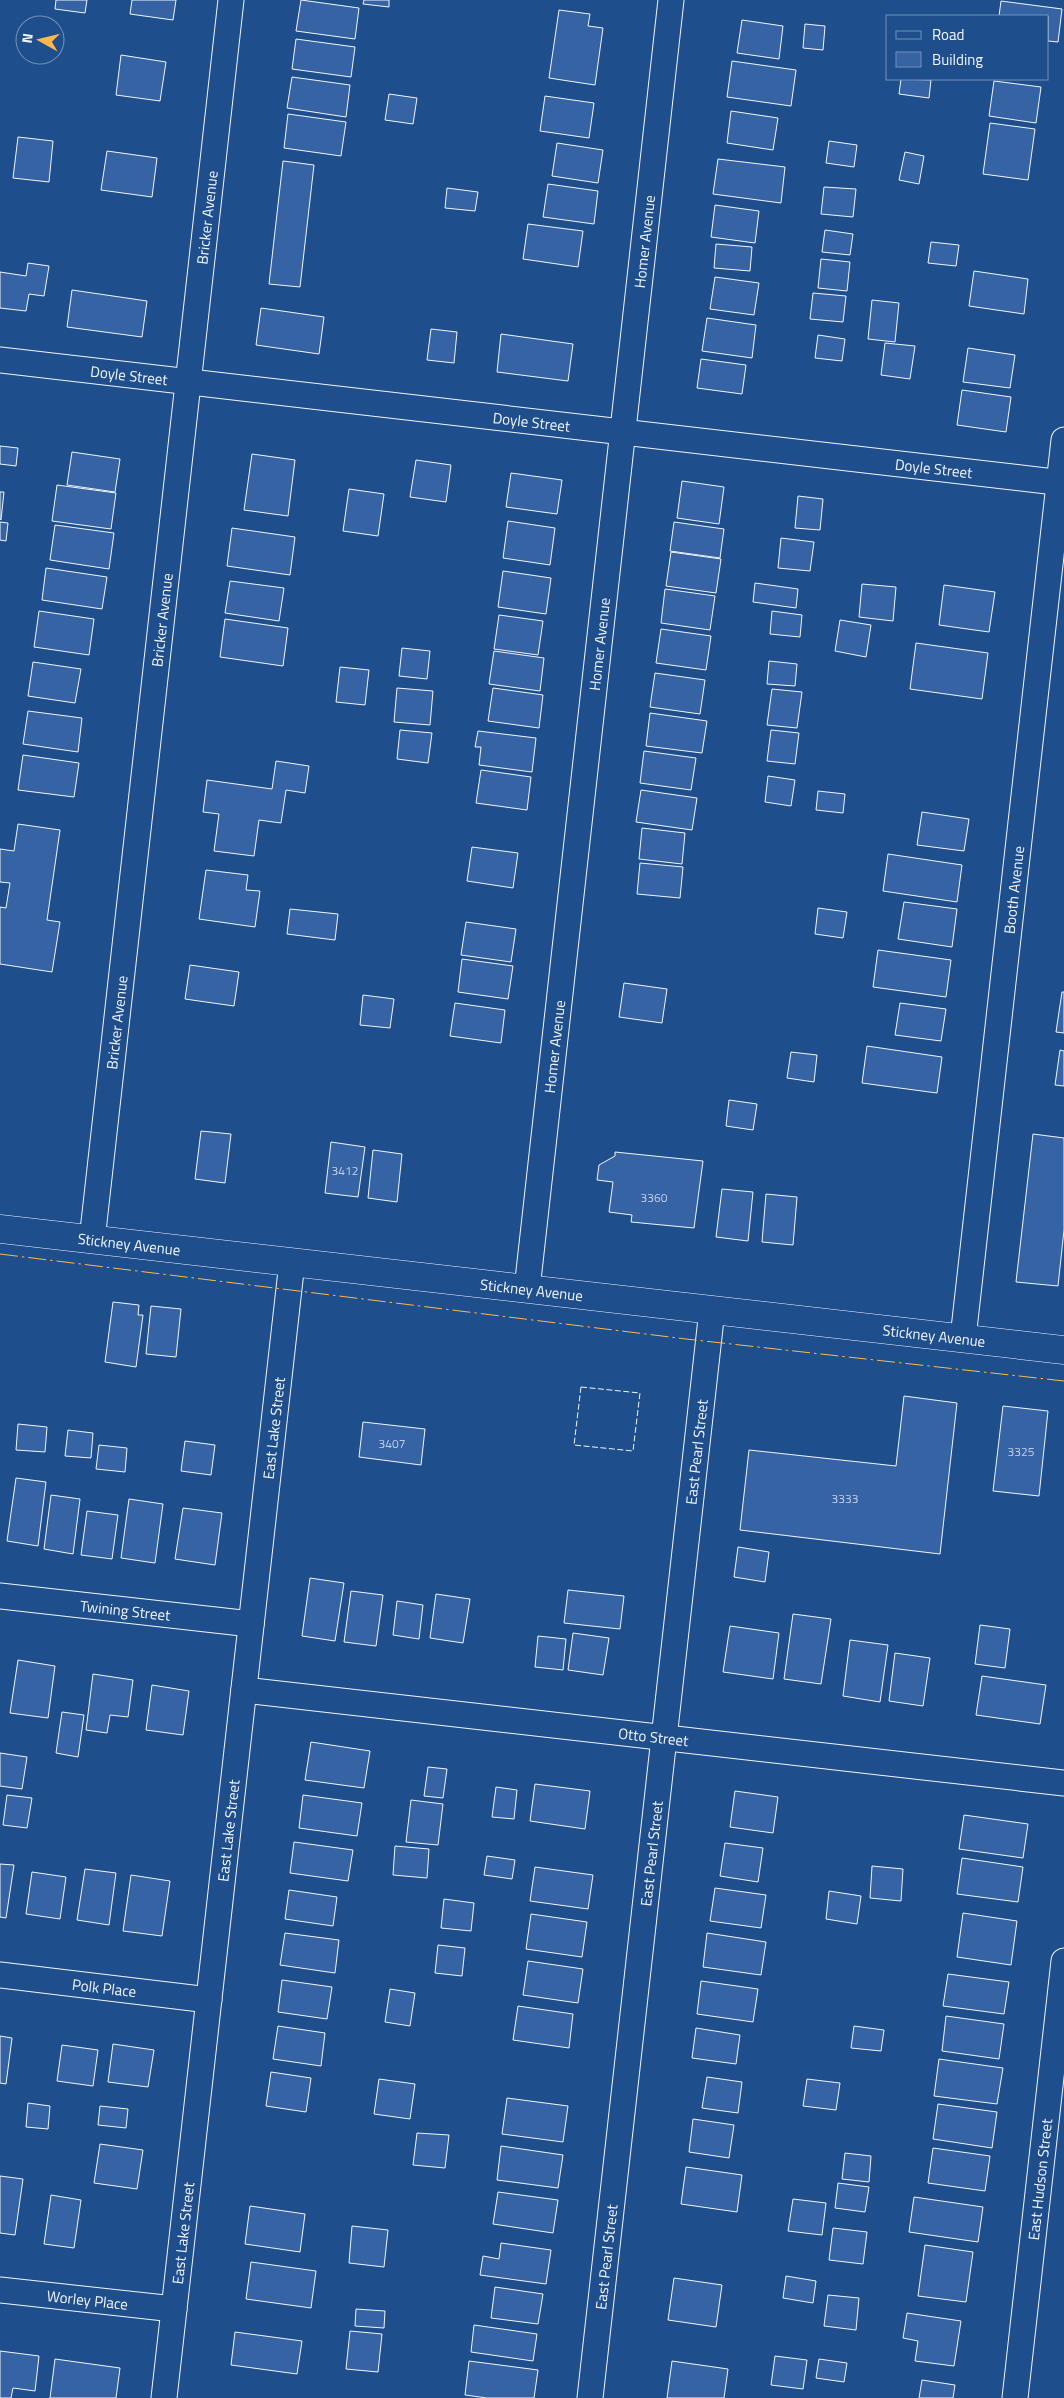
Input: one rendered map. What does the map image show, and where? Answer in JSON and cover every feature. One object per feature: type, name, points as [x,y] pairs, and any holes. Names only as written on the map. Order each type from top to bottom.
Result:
[{"type":"street","name":"Bricker Avenue","points":[[92,1240],[232,0]]},
{"type":"street","name":"Homer Avenue","points":[[527,1289],[671,0]]},
{"type":"street","name":"Doyle Street","points":[[0,360],[1062,482]]},
{"type":"street","name":"Booth Avenue","points":[[963,1338],[1062,482],[1064,440]]},
{"type":"street","name":"Stickney Avenue","points":[[0,1229],[1064,1350]]},
{"type":"street","name":"East Lake Street","points":[[164,2398],[292,1262]]},
{"type":"street","name":"East Pearl Street","points":[[590,2398],[712,1310]]},
{"type":"street","name":"Twining Street","points":[[0,1596],[251,1624]]},
{"type":"street","name":"Otto Street","points":[[244,1690],[1064,1783]]},
{"type":"street","name":"East Hudson Street","points":[[1014,2398],[1064,1961]]},
{"type":"street","name":"Polk Place","points":[[0,1976],[209,2000]]},
{"type":"street","name":"Worley Place","points":[[0,2290],[174,2309]]},
{"type":"building","points":[[56,0],[87,0],[85,13],[55,9]]},
{"type":"building","points":[[132,0],[176,0],[173,20],[130,14]]},
{"type":"building","points":[[301,0],[359,8],[355,39],[296,31]]},
{"type":"building","points":[[364,0],[389,0],[389,7],[363,4]]},
{"type":"building","points":[[1001,1],[1062,9],[1058,42],[1049,41],[1049,15],[999,15]]},
{"type":"building","points":[[559,10],[590,14],[588,26],[603,28],[595,85],[549,78]]},
{"type":"building","points":[[742,20],[783,26],[779,59],[737,53]]},
{"type":"building","points":[[805,24],[825,26],[823,50],[803,48]]},
{"type":"building","points":[[296,39],[355,47],[351,77],[292,69]]},
{"type":"building","points":[[121,55],[166,62],[160,101],[116,95]]},
{"type":"building","points":[[732,61],[796,70],[791,106],[727,97]]},
{"type":"building","points":[[292,77],[350,85],[346,117],[287,108]]},
{"type":"building","points":[[901,80],[931,80],[929,98],[899,94]]},
{"type":"building","points":[[994,81],[1041,87],[1036,123],[989,116]]},
{"type":"building","points":[[389,94],[417,98],[413,124],[385,120]]},
{"type":"building","points":[[545,96],[594,103],[589,138],[540,131]]},
{"type":"building","points":[[731,111],[778,118],[773,150],[727,143]]},
{"type":"building","points":[[288,114],[346,122],[341,156],[284,148]]},
{"type":"building","points":[[990,123],[1035,129],[1028,180],[983,174]]},
{"type":"building","points":[[18,137],[53,141],[49,182],[13,178]]},
{"type":"building","points":[[829,141],[857,145],[854,167],[826,163]]},
{"type":"building","points":[[557,143],[603,150],[598,183],[552,176]]},
{"type":"building","points":[[107,151],[157,158],[152,197],[101,190]]},
{"type":"building","points":[[905,152],[924,156],[919,184],[899,180]]},
{"type":"building","points":[[718,159],[785,167],[781,203],[713,194]]},
{"type":"building","points":[[283,161],[314,165],[300,287],[269,284]]},
{"type":"building","points":[[548,184],[598,191],[594,224],[543,217]]},
{"type":"building","points":[[824,187],[856,189],[853,217],[821,214]]},
{"type":"building","points":[[447,188],[478,192],[475,211],[445,208]]},
{"type":"building","points":[[715,205],[759,211],[755,243],[711,237]]},
{"type":"building","points":[[528,224],[583,231],[578,267],[523,259]]},
{"type":"building","points":[[825,230],[853,234],[850,255],[822,252]]},
{"type":"building","points":[[931,242],[959,245],[956,266],[928,263]]},
{"type":"building","points":[[716,244],[752,247],[750,271],[714,268]]},
{"type":"building","points":[[821,259],[850,262],[847,291],[818,288]]},
{"type":"building","points":[[28,263],[49,266],[44,296],[29,294],[26,311],[0,308],[0,272],[26,276]]},
{"type":"building","points":[[974,271],[1028,279],[1024,314],[969,306]]},
{"type":"building","points":[[715,277],[759,283],[754,315],[710,309]]},
{"type":"building","points":[[72,290],[147,301],[142,337],[67,327]]},
{"type":"building","points":[[813,293],[846,296],[843,322],[810,319]]},
{"type":"building","points":[[872,300],[899,303],[895,342],[868,339]]},
{"type":"building","points":[[261,308],[324,317],[319,354],[256,345]]},
{"type":"building","points":[[707,318],[756,325],[752,358],[702,351]]},
{"type":"building","points":[[431,329],[457,332],[454,363],[427,360]]},
{"type":"building","points":[[501,334],[573,344],[568,381],[497,372]]},
{"type":"building","points":[[818,335],[845,339],[842,361],[815,358]]},
{"type":"building","points":[[885,343],[915,346],[910,379],[881,375]]},
{"type":"building","points":[[968,348],[1015,355],[1010,388],[963,382]]},
{"type":"building","points":[[701,359],[746,365],[742,394],[697,388]]},
{"type":"building","points":[[962,390],[1011,397],[1006,432],[957,425]]},
{"type":"building","points":[[0,446],[18,448],[16,466],[0,464]]},
{"type":"building","points":[[72,452],[120,459],[115,492],[67,485]]},
{"type":"building","points":[[252,454],[295,460],[288,516],[244,510]]},
{"type":"building","points":[[416,460],[451,465],[446,502],[410,497]]},
{"type":"building","points":[[511,473],[562,480],[557,514],[506,507]]},
{"type":"building","points":[[682,481],[724,487],[719,524],[677,518]]},
{"type":"building","points":[[57,485],[116,493],[111,529],[52,521]]},
{"type":"building","points":[[349,489],[384,494],[378,536],[343,531]]},
{"type":"building","points":[[0,492],[4,492],[1,520],[0,519]]},
{"type":"building","points":[[798,496],[823,499],[820,530],[795,528]]},
{"type":"building","points":[[508,521],[555,528],[550,565],[503,558]]},
{"type":"building","points":[[0,522],[8,523],[6,541],[0,540]]},
{"type":"building","points":[[674,522],[724,529],[720,558],[670,551]]},
{"type":"building","points":[[55,525],[114,533],[109,569],[50,560]]},
{"type":"building","points":[[232,528],[295,537],[290,575],[227,566]]},
{"type":"building","points":[[781,538],[814,542],[810,571],[778,568]]},
{"type":"building","points":[[671,552],[721,559],[716,593],[666,586]]},
{"type":"building","points":[[46,568],[107,577],[102,609],[42,600]]},
{"type":"building","points":[[503,571],[551,578],[546,614],[498,607]]},
{"type":"building","points":[[230,581],[284,588],[279,621],[225,613]]},
{"type":"building","points":[[755,583],[798,589],[796,608],[753,602]]},
{"type":"building","points":[[862,584],[896,587],[893,621],[859,617]]},
{"type":"building","points":[[944,585],[995,592],[989,632],[939,625]]},
{"type":"building","points":[[665,589],[715,596],[710,630],[661,623]]},
{"type":"building","points":[[39,611],[94,619],[89,655],[34,647]]},
{"type":"building","points":[[772,611],[802,615],[800,637],[770,634]]},
{"type":"building","points":[[499,615],[543,621],[538,655],[494,649]]},
{"type":"building","points":[[225,619],[288,628],[283,666],[220,657]]},
{"type":"building","points":[[840,620],[871,625],[866,657],[835,651]]},
{"type":"building","points":[[661,629],[711,636],[706,670],[656,663]]},
{"type":"building","points":[[916,643],[988,653],[982,699],[910,689]]},
{"type":"building","points":[[402,648],[430,651],[427,679],[399,676]]},
{"type":"building","points":[[494,651],[544,658],[540,691],[489,684]]},
{"type":"building","points":[[769,661],[797,664],[795,686],[767,684]]},
{"type":"building","points":[[33,662],[81,669],[75,703],[28,696]]},
{"type":"building","points":[[340,667],[369,670],[365,705],[336,702]]},
{"type":"building","points":[[655,673],[705,680],[700,714],[650,707]]},
{"type":"building","points":[[397,688],[433,691],[430,725],[394,722]]},
{"type":"building","points":[[493,688],[543,695],[539,728],[488,721]]},
{"type":"building","points":[[772,689],[802,692],[797,728],[767,725]]},
{"type":"building","points":[[28,711],[82,718],[78,752],[23,744]]},
{"type":"building","points":[[650,713],[707,721],[702,753],[646,746]]},
{"type":"building","points":[[400,730],[432,733],[428,763],[397,759]]},
{"type":"building","points":[[771,730],[799,733],[795,764],[767,761]]},
{"type":"building","points":[[478,731],[536,738],[532,772],[479,765],[481,747],[475,747]]},
{"type":"building","points":[[644,751],[696,758],[691,790],[640,783]]},
{"type":"building","points":[[23,755],[79,763],[74,797],[18,790]]},
{"type":"building","points":[[276,761],[309,766],[305,793],[286,790],[281,823],[259,820],[254,856],[214,851],[219,814],[203,812],[207,780],[272,789]]},
{"type":"building","points":[[481,770],[531,777],[527,810],[476,803]]},
{"type":"building","points":[[768,776],[795,780],[791,806],[765,802]]},
{"type":"building","points":[[641,790],[697,798],[692,830],[636,822]]},
{"type":"building","points":[[818,791],[845,794],[843,813],[816,810]]},
{"type":"building","points":[[922,812],[969,819],[964,851],[917,845]]},
{"type":"building","points":[[18,824],[60,830],[47,920],[60,922],[52,972],[0,964],[0,907],[6,908],[10,883],[0,882],[0,849],[14,851]]},
{"type":"building","points":[[642,828],[685,833],[682,864],[639,859]]},
{"type":"building","points":[[472,847],[518,853],[513,888],[467,881]]},
{"type":"building","points":[[888,854],[962,865],[957,902],[883,891]]},
{"type":"building","points":[[640,863],[683,867],[680,898],[637,894]]},
{"type":"building","points":[[206,870],[248,875],[246,890],[260,891],[255,927],[199,919]]},
{"type":"building","points":[[904,902],[957,909],[952,947],[898,939]]},
{"type":"building","points":[[818,908],[847,912],[843,938],[815,934]]},
{"type":"building","points":[[290,909],[338,914],[335,940],[287,934]]},
{"type":"building","points":[[466,922],[516,929],[511,962],[461,955]]},
{"type":"building","points":[[878,950],[951,960],[946,997],[873,987]]},
{"type":"building","points":[[462,959],[513,966],[508,999],[458,992]]},
{"type":"building","points":[[190,965],[239,972],[234,1006],[185,999]]},
{"type":"building","points":[[624,983],[667,989],[662,1023],[619,1017]]},
{"type":"building","points":[[1062,992],[1064,992],[1064,1033],[1056,1032]]},
{"type":"building","points":[[363,995],[394,999],[390,1028],[360,1025]]},
{"type":"building","points":[[455,1003],[505,1010],[501,1043],[450,1036]]},
{"type":"building","points":[[900,1003],[946,1009],[941,1041],[895,1035]]},
{"type":"building","points":[[867,1046],[942,1057],[937,1093],[862,1083]]},
{"type":"building","points":[[1060,1050],[1064,1051],[1064,1086],[1055,1085]]},
{"type":"building","points":[[791,1052],[817,1055],[814,1082],[787,1078]]},
{"type":"building","points":[[729,1100],[757,1104],[753,1130],[726,1126]]},
{"type":"building","points":[[201,1131],[231,1134],[225,1183],[195,1179]]},
{"type":"building","points":[[1033,1134],[1064,1138],[1064,1230],[1058,1286],[1016,1282]]},
{"type":"building","points":[[331,1142],[365,1147],[358,1197],[325,1193]]},
{"type":"building","points":[[373,1150],[402,1154],[397,1202],[368,1198]]},
{"type":"building","points":[[615,1152],[703,1161],[694,1228],[631,1222],[632,1215],[609,1212],[613,1182],[597,1180],[599,1165],[615,1156]]},
{"type":"building","points":[[722,1189],[753,1192],[748,1241],[716,1237]]},
{"type":"building","points":[[766,1194],[797,1197],[793,1245],[762,1242]]},
{"type":"building","points":[[113,1302],[139,1305],[138,1315],[143,1315],[136,1367],[105,1362]]},
{"type":"building","points":[[151,1306],[181,1309],[176,1357],[146,1354]]},
{"type":"building","points":[[904,1396],[957,1403],[940,1554],[740,1530],[749,1450],[896,1466]]},
{"type":"building","points":[[1003,1406],[1048,1411],[1039,1496],[993,1491]]},
{"type":"building","points":[[363,1422],[425,1429],[421,1465],[359,1457]]},
{"type":"building","points":[[18,1424],[47,1427],[45,1452],[16,1450]]},
{"type":"building","points":[[68,1430],[93,1433],[91,1458],[65,1456]]},
{"type":"building","points":[[185,1441],[215,1445],[211,1475],[181,1471]]},
{"type":"building","points":[[99,1445],[127,1448],[125,1472],[96,1469]]},
{"type":"building","points":[[16,1478],[46,1482],[38,1546],[7,1541]]},
{"type":"building","points":[[51,1495],[80,1499],[73,1554],[44,1549]]},
{"type":"building","points":[[129,1499],[163,1504],[155,1563],[121,1558]]},
{"type":"building","points":[[183,1508],[222,1513],[215,1565],[175,1559]]},
{"type":"building","points":[[87,1511],[118,1515],[112,1559],[81,1555]]},
{"type":"building","points":[[738,1547],[769,1552],[765,1582],[734,1577]]},
{"type":"building","points":[[310,1578],[344,1583],[335,1641],[302,1636]]},
{"type":"building","points":[[568,1590],[624,1596],[620,1629],[564,1623]]},
{"type":"building","points":[[351,1591],[383,1595],[376,1646],[344,1642]]},
{"type":"building","points":[[436,1594],[470,1599],[463,1643],[430,1638]]},
{"type":"building","points":[[397,1601],[423,1605],[419,1639],[393,1635]]},
{"type":"building","points":[[793,1614],[831,1619],[821,1684],[784,1679]]},
{"type":"building","points":[[980,1625],[1010,1629],[1005,1668],[975,1664]]},
{"type":"building","points":[[730,1626],[779,1633],[773,1679],[723,1672]]},
{"type":"building","points":[[573,1633],[609,1638],[603,1675],[568,1670]]},
{"type":"building","points":[[538,1636],[566,1639],[563,1670],[535,1667]]},
{"type":"building","points":[[850,1640],[888,1645],[880,1702],[843,1696]]},
{"type":"building","points":[[895,1653],[930,1658],[923,1706],[889,1701]]},
{"type":"building","points":[[18,1660],[55,1666],[48,1718],[10,1713]]},
{"type":"building","points":[[93,1674],[133,1680],[128,1717],[110,1715],[107,1733],[86,1730]]},
{"type":"building","points":[[982,1676],[1046,1685],[1040,1724],[976,1715]]},
{"type":"building","points":[[152,1685],[189,1691],[183,1735],[146,1730]]},
{"type":"building","points":[[62,1712],[84,1715],[78,1757],[56,1753]]},
{"type":"building","points":[[311,1742],[370,1751],[364,1788],[305,1780]]},
{"type":"building","points":[[0,1753],[27,1757],[22,1789],[0,1786]]},
{"type":"building","points":[[428,1767],[447,1769],[443,1798],[424,1796]]},
{"type":"building","points":[[535,1784],[590,1791],[585,1829],[530,1821]]},
{"type":"building","points":[[496,1787],[517,1790],[514,1819],[492,1817]]},
{"type":"building","points":[[735,1791],[778,1797],[773,1833],[730,1827]]},
{"type":"building","points":[[7,1795],[32,1798],[27,1828],[3,1825]]},
{"type":"building","points":[[303,1795],[362,1803],[357,1836],[299,1828]]},
{"type":"building","points":[[411,1800],[443,1804],[438,1845],[406,1842]]},
{"type":"building","points":[[964,1815],[1028,1824],[1023,1858],[959,1849]]},
{"type":"building","points":[[294,1842],[353,1850],[348,1881],[290,1873]]},
{"type":"building","points":[[725,1843],[763,1848],[758,1882],[720,1876]]},
{"type":"building","points":[[395,1846],[429,1849],[427,1878],[393,1875]]},
{"type":"building","points":[[487,1856],[515,1860],[512,1879],[484,1875]]},
{"type":"building","points":[[962,1858],[1023,1867],[1018,1902],[957,1894]]},
{"type":"building","points":[[0,1864],[14,1865],[6,1918],[0,1917]]},
{"type":"building","points":[[872,1866],[903,1869],[901,1901],[870,1898]]},
{"type":"building","points":[[535,1867],[593,1875],[588,1909],[530,1901]]},
{"type":"building","points":[[85,1869],[116,1873],[109,1925],[77,1920]]},
{"type":"building","points":[[32,1872],[66,1877],[60,1919],[26,1914]]},
{"type":"building","points":[[131,1875],[170,1881],[162,1936],[123,1931]]},
{"type":"building","points":[[715,1888],[766,1895],[761,1928],[710,1921]]},
{"type":"building","points":[[289,1890],[337,1897],[333,1926],[285,1919]]},
{"type":"building","points":[[829,1891],[861,1896],[857,1924],[826,1919]]},
{"type":"building","points":[[444,1899],[474,1903],[471,1931],[441,1928]]},
{"type":"building","points":[[963,1913],[1017,1921],[1011,1965],[957,1957]]},
{"type":"building","points":[[531,1914],[587,1922],[582,1957],[526,1949]]},
{"type":"building","points":[[285,1933],[339,1940],[335,1973],[280,1965]]},
{"type":"building","points":[[707,1933],[766,1942],[761,1975],[703,1967]]},
{"type":"building","points":[[438,1945],[465,1948],[462,1976],[435,1973]]},
{"type":"building","points":[[528,1961],[583,1969],[578,2003],[523,1995]]},
{"type":"building","points":[[948,1974],[1009,1982],[1004,2014],[943,2006]]},
{"type":"building","points":[[282,1980],[332,1987],[327,2019],[278,2012]]},
{"type":"building","points":[[701,1981],[758,1989],[753,2022],[697,2014]]},
{"type":"building","points":[[390,1989],[415,1993],[410,2026],[385,2022]]},
{"type":"building","points":[[518,2006],[573,2014],[569,2048],[513,2040]]},
{"type":"building","points":[[946,2016],[1004,2024],[999,2059],[942,2051]]},
{"type":"building","points":[[278,2026],[325,2033],[321,2066],[273,2059]]},
{"type":"building","points":[[854,2026],[884,2030],[881,2051],[851,2048]]},
{"type":"building","points":[[696,2028],[740,2035],[736,2064],[692,2058]]},
{"type":"building","points":[[0,2036],[12,2038],[6,2084],[0,2083]]},
{"type":"building","points":[[113,2044],[154,2050],[148,2087],[108,2082]]},
{"type":"building","points":[[62,2045],[98,2050],[93,2086],[57,2081]]},
{"type":"building","points":[[939,2059],[1003,2068],[997,2104],[934,2096]]},
{"type":"building","points":[[271,2072],[311,2078],[306,2112],[266,2106]]},
{"type":"building","points":[[707,2077],[742,2082],[738,2113],[702,2108]]},
{"type":"building","points":[[379,2079],[415,2084],[410,2119],[374,2114]]},
{"type":"building","points":[[807,2079],[840,2083],[836,2110],[803,2106]]},
{"type":"building","points":[[507,2098],[568,2106],[563,2142],[502,2134]]},
{"type":"building","points":[[28,2103],[50,2106],[48,2129],[26,2127]]},
{"type":"building","points":[[938,2104],[997,2112],[992,2148],[933,2139]]},
{"type":"building","points":[[100,2106],[128,2109],[126,2128],[98,2125]]},
{"type":"building","points":[[693,2119],[734,2125],[729,2158],[689,2152]]},
{"type":"building","points":[[417,2133],[449,2135],[445,2168],[413,2165]]},
{"type":"building","points":[[100,2144],[143,2150],[137,2189],[94,2183]]},
{"type":"building","points":[[501,2146],[563,2155],[558,2188],[497,2180]]},
{"type":"building","points":[[933,2148],[990,2156],[985,2191],[928,2183]]},
{"type":"building","points":[[845,2153],[871,2156],[869,2182],[842,2179]]},
{"type":"building","points":[[686,2167],[742,2175],[737,2212],[681,2204]]},
{"type":"building","points":[[0,2176],[23,2179],[15,2235],[0,2233]]},
{"type":"building","points":[[838,2183],[869,2187],[865,2212],[835,2208]]},
{"type":"building","points":[[498,2192],[558,2200],[553,2233],[493,2224]]},
{"type":"building","points":[[51,2195],[81,2200],[74,2248],[44,2244]]},
{"type":"building","points":[[914,2197],[983,2207],[978,2242],[909,2232]]},
{"type":"building","points":[[793,2199],[826,2203],[822,2235],[788,2231]]},
{"type":"building","points":[[250,2206],[305,2214],[300,2252],[245,2244]]},
{"type":"building","points":[[352,2226],[388,2230],[384,2267],[349,2263]]},
{"type":"building","points":[[833,2228],[867,2232],[863,2264],[829,2260]]},
{"type":"building","points":[[501,2243],[551,2250],[546,2284],[480,2275],[483,2256],[499,2259]]},
{"type":"building","points":[[925,2245],[973,2252],[966,2302],[918,2296]]},
{"type":"building","points":[[251,2262],[316,2271],[311,2308],[246,2299]]},
{"type":"building","points":[[786,2276],[816,2281],[813,2303],[783,2298]]},
{"type":"building","points":[[674,2278],[722,2285],[716,2327],[668,2320]]},
{"type":"building","points":[[495,2287],[543,2294],[538,2324],[491,2318]]},
{"type":"building","points":[[828,2295],[859,2298],[856,2330],[824,2326]]},
{"type":"building","points":[[356,2309],[385,2311],[384,2328],[355,2326]]},
{"type":"building","points":[[907,2313],[961,2321],[954,2366],[915,2361],[918,2341],[903,2338]]},
{"type":"building","points":[[474,2325],[537,2334],[533,2361],[471,2352]]},
{"type":"building","points":[[350,2331],[382,2334],[378,2372],[346,2369]]},
{"type":"building","points":[[235,2332],[302,2341],[297,2374],[231,2365]]},
{"type":"building","points":[[0,2351],[39,2356],[35,2391],[13,2388],[11,2398],[0,2398]]},
{"type":"building","points":[[775,2356],[807,2360],[803,2389],[771,2385]]},
{"type":"building","points":[[55,2359],[120,2368],[116,2398],[50,2398]]},
{"type":"building","points":[[819,2359],[847,2363],[844,2382],[816,2378]]},
{"type":"building","points":[[469,2361],[538,2370],[534,2398],[487,2398],[465,2395]]},
{"type":"building","points":[[672,2361],[728,2369],[724,2398],[667,2398]]},
{"type":"building","points":[[922,2380],[955,2385],[953,2398],[919,2398]]},
{"type":"fence","points":[[581,1387],[640,1393],[633,1451],[574,1445],[581,1387]]},
{"type":"power","points":[[0,1254],[686,1339],[1064,1381]]}]
